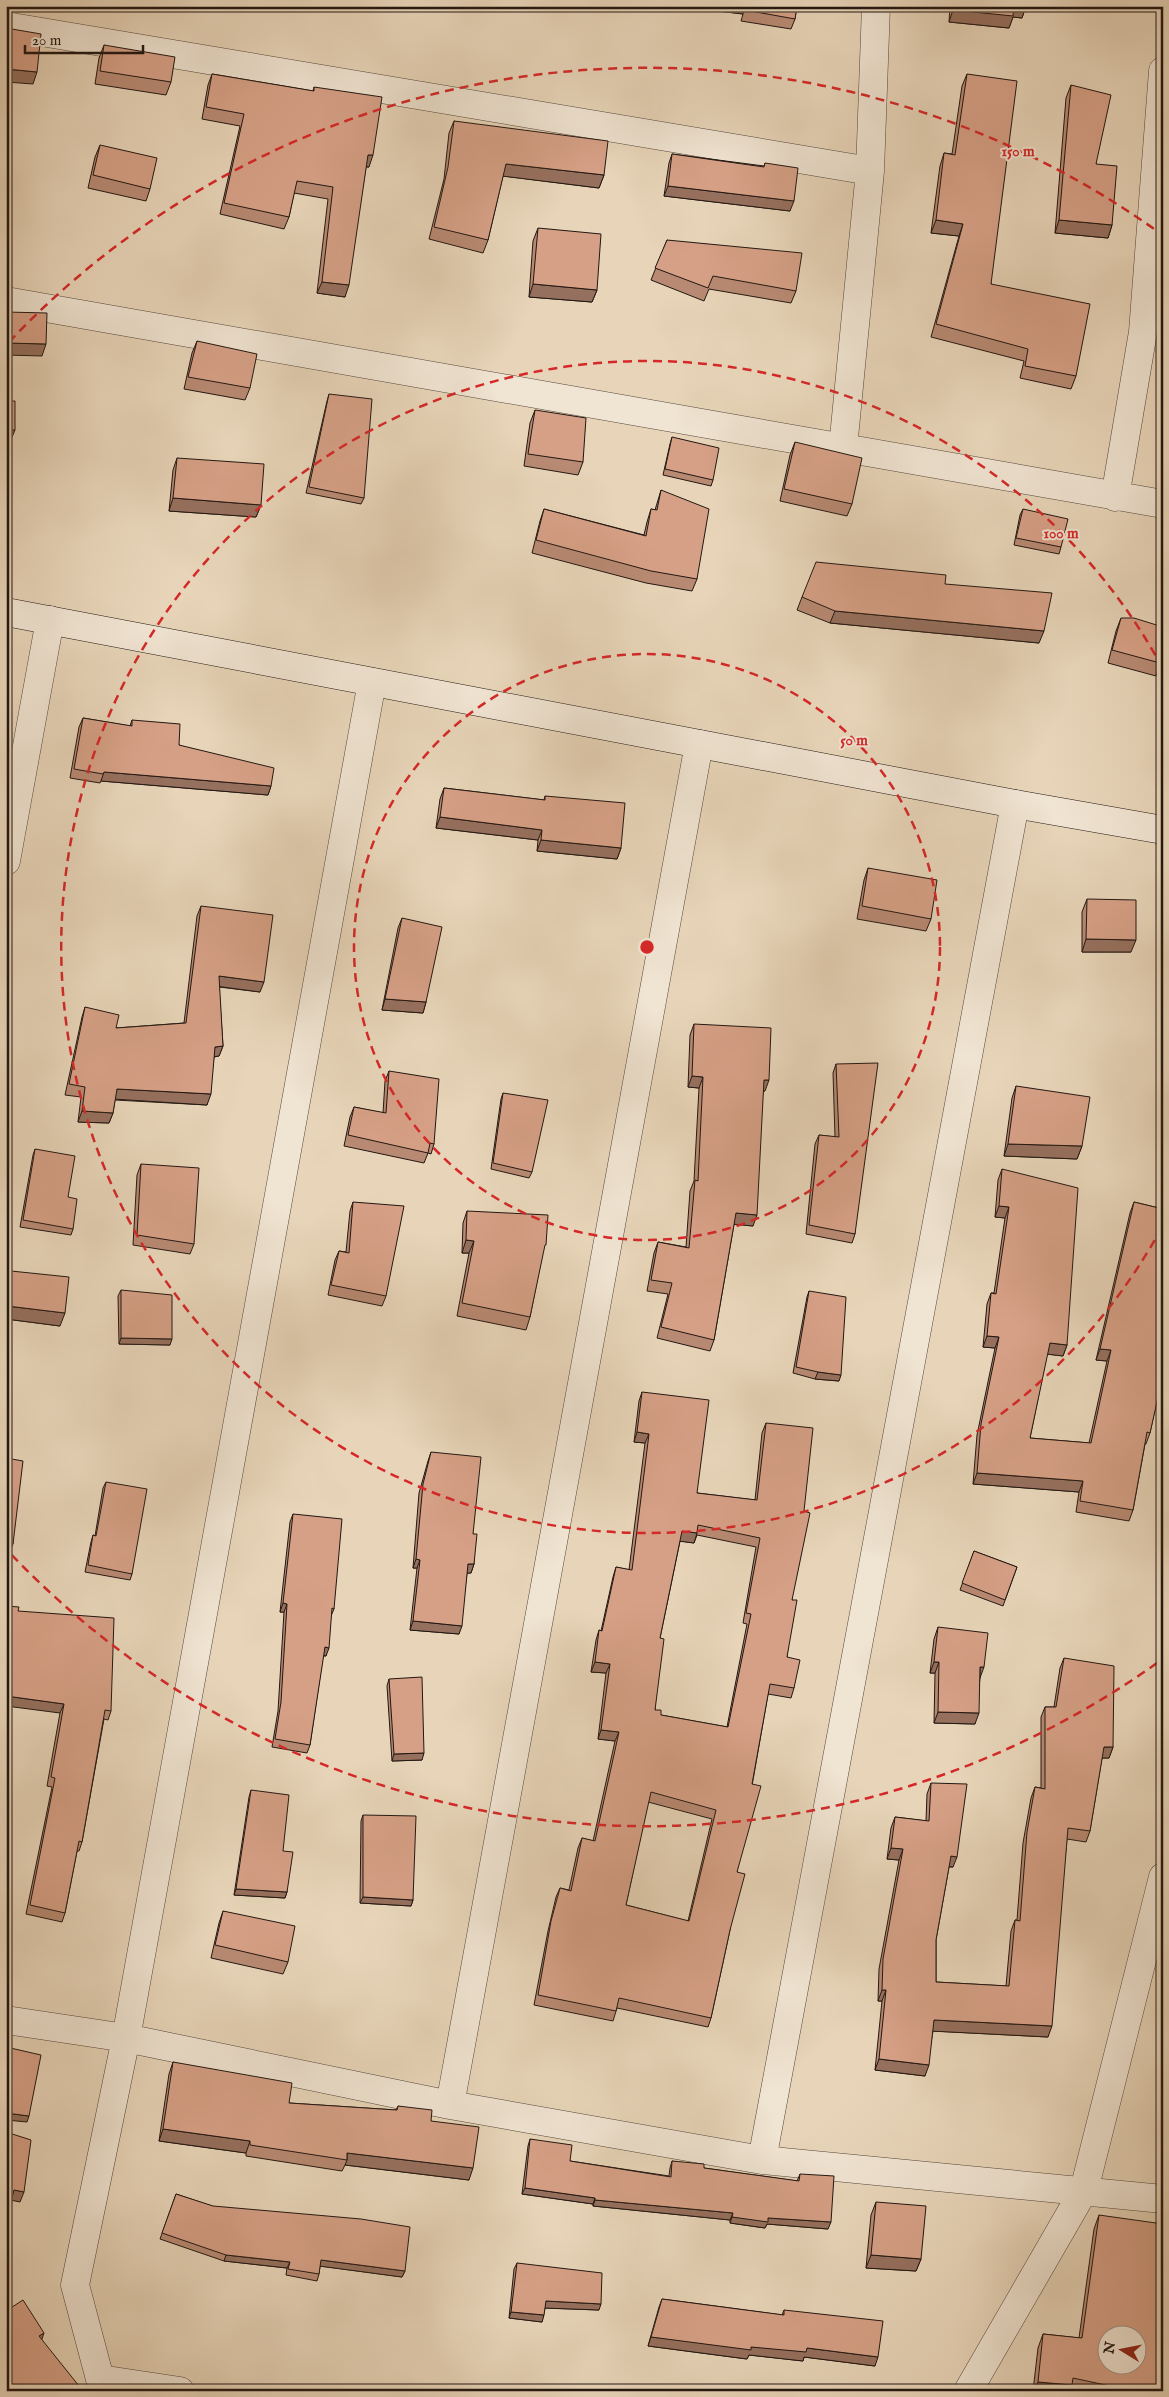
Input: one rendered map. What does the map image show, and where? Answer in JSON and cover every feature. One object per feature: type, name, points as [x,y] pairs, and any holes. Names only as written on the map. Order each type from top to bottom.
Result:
[{"type":"street","points":[[843,448],[870,171],[876,6]]},
{"type":"street","points":[[6,26],[870,171]]},
{"type":"street","points":[[1115,496],[1143,332],[1163,71]]},
{"type":"street","points":[[6,301],[1163,504]]},
{"type":"street","points":[[6,612],[1015,804],[1163,830]]},
{"type":"street","points":[[6,861],[50,620]]},
{"type":"street","points":[[180,2391],[100,2379],[75,2285],[126,2038],[372,682]]},
{"type":"street","points":[[450,2104],[699,744]]},
{"type":"street","points":[[762,2160],[1015,804]]},
{"type":"street","points":[[968,2391],[1084,2190],[1163,1877]]},
{"type":"street","points":[[6,2020],[126,2038],[450,2104],[762,2160],[1163,2199]]},
{"type":"building","points":[[746,6],[797,6],[795,19],[745,10]]},
{"type":"building","points":[[953,6],[1014,6],[1013,16],[953,10]]},
{"type":"building","points":[[6,28],[41,34],[37,72],[6,69]]},
{"type":"building","points":[[104,45],[175,57],[171,82],[100,71]]},
{"type":"building","points":[[212,74],[314,91],[314,87],[382,97],[373,155],[368,155],[349,285],[322,282],[333,187],[297,181],[289,217],[224,203],[244,114],[206,107]]},
{"type":"building","points":[[967,74],[1017,81],[991,284],[1090,304],[1076,376],[1025,366],[1028,349],[936,324],[963,224],[936,220],[944,153],[955,155]]},
{"type":"building","points":[[1071,85],[1111,95],[1096,164],[1117,166],[1112,225],[1059,220]]},
{"type":"building","points":[[454,121],[608,141],[604,175],[506,164],[488,240],[434,227],[448,167]]},
{"type":"building","points":[[100,145],[157,158],[150,189],[93,175]]},
{"type":"building","points":[[672,154],[764,167],[765,163],[798,168],[794,201],[668,186]]},
{"type":"building","points":[[538,228],[601,234],[597,290],[533,284]]},
{"type":"building","points":[[667,240],[802,253],[796,291],[713,276],[708,288],[655,268]]},
{"type":"building","points":[[6,312],[47,313],[46,344],[6,343]]},
{"type":"building","points":[[197,341],[257,354],[250,388],[188,377]]},
{"type":"building","points":[[329,394],[372,399],[364,498],[309,487]]},
{"type":"building","points":[[6,401],[15,401],[15,430],[6,430]]},
{"type":"building","points":[[535,410],[586,418],[583,462],[528,454]]},
{"type":"building","points":[[672,437],[719,448],[713,480],[665,469]]},
{"type":"building","points":[[795,442],[862,458],[852,504],[784,489]]},
{"type":"building","points":[[177,458],[264,464],[261,505],[173,498]]},
{"type":"building","points":[[661,490],[709,509],[697,579],[651,571],[536,540],[544,509],[646,536],[651,509],[657,510]]},
{"type":"building","points":[[1023,509],[1068,519],[1061,547],[1016,538]]},
{"type":"building","points":[[816,562],[946,575],[945,584],[1052,593],[1044,631],[835,611],[802,597]]},
{"type":"building","points":[[1121,618],[1134,618],[1163,627],[1163,654],[1160,663],[1112,650]]},
{"type":"building","points":[[83,718],[132,726],[132,720],[180,724],[179,745],[274,768],[271,786],[104,772],[103,774],[74,769]]},
{"type":"building","points":[[444,788],[545,800],[545,796],[625,803],[621,848],[541,840],[542,830],[440,817]]},
{"type":"building","points":[[868,868],[937,880],[931,919],[862,906]]},
{"type":"building","points":[[1087,899],[1136,900],[1136,940],[1086,939]]},
{"type":"building","points":[[201,906],[273,915],[264,982],[219,976],[223,1046],[215,1047],[211,1094],[117,1089],[113,1113],[82,1111],[85,1087],[69,1084],[85,1007],[119,1015],[116,1028],[186,1023]]},
{"type":"building","points":[[402,918],[442,927],[426,1002],[385,999]]},
{"type":"building","points":[[694,1024],[771,1028],[769,1080],[764,1080],[757,1215],[736,1213],[714,1340],[661,1327],[672,1283],[651,1280],[658,1242],[689,1248],[695,1180],[698,1181],[703,1077],[692,1076]]},
{"type":"building","points":[[878,1063],[855,1234],[809,1225],[819,1135],[839,1137],[836,1064]]},
{"type":"building","points":[[389,1071],[439,1079],[434,1144],[430,1143],[428,1153],[348,1135],[354,1107],[386,1113]]},
{"type":"building","points":[[1016,1086],[1090,1097],[1082,1146],[1008,1144]]},
{"type":"building","points":[[503,1093],[548,1100],[532,1172],[493,1163]]},
{"type":"building","points":[[35,1149],[75,1156],[68,1197],[77,1199],[73,1229],[23,1220]]},
{"type":"building","points":[[141,1164],[199,1168],[194,1244],[137,1235]]},
{"type":"building","points":[[1002,1169],[1078,1188],[1067,1345],[1050,1343],[1030,1438],[1091,1443],[1111,1350],[1100,1349],[1134,1202],[1163,1209],[1163,1375],[1150,1433],[1147,1432],[1133,1510],[1080,1501],[1083,1481],[977,1473],[981,1424],[999,1337],[987,1336],[991,1293],[996,1294],[1009,1207],[999,1206]]},
{"type":"building","points":[[353,1202],[404,1206],[386,1296],[331,1285],[339,1251],[349,1253]]},
{"type":"building","points":[[467,1211],[548,1215],[546,1245],[530,1317],[462,1303],[474,1241],[466,1240]]},
{"type":"building","points":[[11,1271],[69,1277],[65,1313],[7,1306]]},
{"type":"building","points":[[121,1290],[172,1295],[172,1339],[121,1338]]},
{"type":"building","points":[[809,1291],[846,1297],[841,1375],[796,1367]]},
{"type":"building","points":[[642,1392],[709,1400],[697,1493],[757,1500],[766,1423],[813,1428],[804,1511],[810,1513],[792,1600],[797,1600],[787,1657],[800,1660],[794,1688],[770,1684],[752,1784],[761,1786],[737,1872],[745,1874],[730,1930],[711,2018],[619,1998],[616,2011],[538,1995],[551,1921],[560,1888],[571,1891],[582,1838],[595,1841],[619,1732],[601,1730],[610,1664],[595,1662],[599,1630],[602,1631],[616,1567],[632,1570],[649,1434],[637,1432]],"holes":[[[698,1525],[760,1538],[746,1613],[751,1614],[728,1727],[661,1715],[661,1710],[655,1710],[664,1639],[660,1638],[682,1531],[697,1533]],[[651,1792],[716,1810],[689,1921],[626,1905]]]},
{"type":"building","points":[[431,1452],[481,1457],[473,1534],[477,1534],[474,1564],[468,1564],[462,1626],[413,1621],[420,1560],[416,1559],[423,1484]]},
{"type":"building","points":[[6,1458],[23,1461],[13,1544],[6,1543]]},
{"type":"building","points":[[106,1482],[147,1489],[132,1574],[88,1565],[93,1535],[96,1536]]},
{"type":"building","points":[[293,1514],[342,1519],[329,1648],[325,1647],[310,1745],[275,1739],[281,1702],[287,1604],[283,1603]]},
{"type":"building","points":[[974,1551],[1017,1567],[1005,1600],[962,1583]]},
{"type":"building","points":[[6,1606],[19,1607],[18,1611],[114,1618],[111,1711],[105,1710],[82,1842],[79,1841],[65,1913],[30,1905],[55,1778],[51,1777],[64,1704],[6,1696]]},
{"type":"building","points":[[938,1627],[988,1633],[984,1667],[980,1667],[979,1713],[938,1712],[939,1662],[934,1662]]},
{"type":"building","points":[[1064,1658],[1114,1666],[1113,1747],[1104,1747],[1090,1831],[1068,1828],[1052,2026],[934,2020],[929,2065],[879,2059],[886,1990],[882,1990],[883,1959],[903,1849],[891,1848],[895,1817],[929,1821],[931,1783],[967,1784],[957,1857],[951,1856],[936,1940],[936,1982],[1009,1986],[1015,1920],[1020,1921],[1027,1832],[1035,1787],[1045,1789],[1045,1707],[1056,1707]]},
{"type":"building","points":[[422,1677],[424,1753],[394,1754],[389,1679]]},
{"type":"building","points":[[251,1790],[289,1795],[283,1851],[293,1852],[287,1892],[236,1889]]},
{"type":"building","points":[[363,1815],[416,1816],[413,1900],[363,1897]]},
{"type":"building","points":[[223,1911],[295,1926],[288,1962],[215,1945]]},
{"type":"building","points":[[6,2047],[41,2055],[29,2116],[6,2113]]},
{"type":"building","points":[[173,2062],[292,2083],[289,2103],[397,2110],[398,2106],[432,2110],[431,2121],[479,2127],[473,2168],[347,2153],[347,2160],[250,2145],[250,2141],[163,2129]]},
{"type":"building","points":[[6,2132],[31,2140],[24,2192],[14,2190],[6,2220]]},
{"type":"building","points":[[530,2139],[572,2145],[570,2161],[671,2177],[672,2161],[704,2164],[704,2168],[799,2181],[800,2174],[834,2176],[831,2222],[768,2218],[768,2222],[732,2217],[733,2213],[595,2200],[595,2198],[525,2188]]},
{"type":"building","points":[[176,2194],[213,2206],[361,2219],[410,2227],[405,2271],[321,2260],[319,2274],[288,2269],[290,2262],[226,2255],[162,2233]]},
{"type":"building","points":[[876,2202],[926,2206],[921,2259],[871,2255]]},
{"type":"building","points":[[1099,2215],[1163,2224],[1163,2391],[1133,2391],[1073,2378],[1072,2385],[1038,2382],[1043,2334],[1082,2338]]},
{"type":"building","points":[[517,2263],[602,2273],[601,2304],[546,2301],[544,2315],[511,2312]]},
{"type":"building","points":[[662,2299],[784,2315],[784,2310],[883,2321],[878,2357],[807,2348],[806,2352],[751,2347],[751,2350],[651,2337]]},
{"type":"building","points":[[23,2300],[44,2333],[39,2336],[83,2391],[6,2391],[6,2311]]}]
